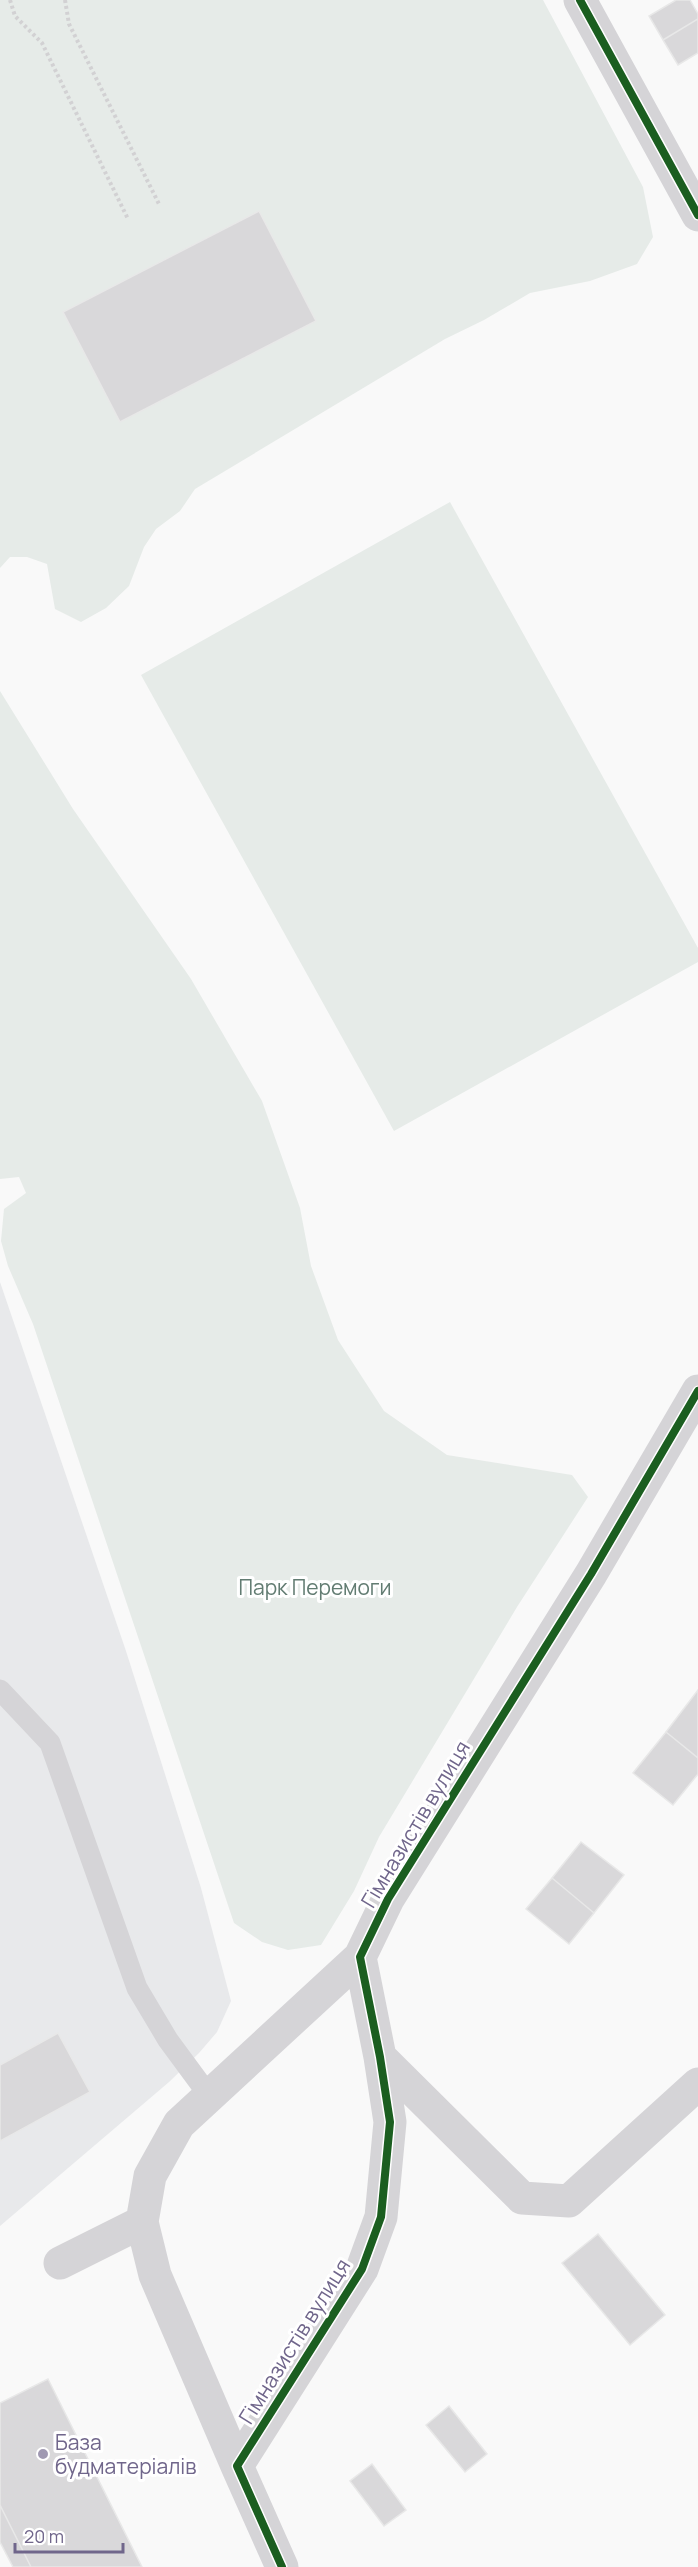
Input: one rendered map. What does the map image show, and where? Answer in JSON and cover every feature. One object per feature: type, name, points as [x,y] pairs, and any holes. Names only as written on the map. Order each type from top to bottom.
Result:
[{"type":"street","points":[[580,0],[698,215]]},
{"type":"street","name":"Гімназистів вулиця","points":[[237,2466],[362,2270],[381,2217],[390,2122],[360,1957],[388,1899],[591,1574],[698,1391]]},
{"type":"street","points":[[282,2567],[155,2275],[142,2222],[150,2176],[179,2124],[360,1957]]},
{"type":"street","points":[[380,2057],[522,2198],[569,2201],[698,2084]]},
{"type":"street","points":[[60,2263],[142,2222]]},
{"type":"lane","points":[[0,1690],[50,1743],[137,1988],[168,2040],[210,2097]]},
{"type":"path","points":[[10,0],[15,16],[42,43],[128,219]]},
{"type":"path","points":[[64,0],[69,24],[159,204]]},
{"type":"shaded area","points":[[0,1282],[126,1651],[201,1888],[231,2001],[217,2032],[199,2053],[169,2082],[0,2226]]},
{"type":"green space","points":[[0,0],[543,0],[643,187],[653,237],[637,264],[590,281],[530,293],[484,320],[445,339],[195,489],[180,511],[156,529],[144,547],[129,586],[106,608],[81,622],[55,609],[47,564],[27,557],[10,557],[0,568]]},
{"type":"green space","points":[[450,502],[698,948],[698,962],[394,1131],[141,675]]},
{"type":"green space","name":"Парк Перемоги","points":[[0,691],[73,809],[191,979],[262,1101],[300,1208],[311,1266],[338,1340],[384,1411],[447,1455],[572,1475],[588,1497],[517,1607],[379,1837],[354,1891],[321,1945],[288,1950],[262,1942],[234,1923],[33,1324],[8,1266],[1,1241],[4,1209],[26,1193],[19,1177],[0,1179]]},
{"type":"building","points":[[676,0],[690,0],[698,14],[698,19],[663,40],[649,16]]},
{"type":"building","points":[[698,19],[698,53],[678,65],[663,40]]},
{"type":"building","points":[[259,211],[316,321],[120,422],[63,312]]},
{"type":"building","points":[[698,1690],[698,1758],[666,1732]]},
{"type":"building","points":[[666,1732],[698,1758],[698,1774],[673,1805],[633,1773]]},
{"type":"building","points":[[581,1842],[624,1875],[594,1913],[552,1878]]},
{"type":"building","points":[[552,1878],[594,1913],[569,1944],[526,1909]]},
{"type":"building","points":[[58,2033],[90,2092],[0,2141],[0,2065]]},
{"type":"building","points":[[598,2234],[665,2315],[630,2345],[562,2263]]},
{"type":"building","name":"База будматеріалів","points":[[48,2379],[142,2567],[31,2567],[0,2505],[0,2403]]},
{"type":"building","points":[[449,2406],[487,2454],[465,2472],[426,2425]]},
{"type":"building","points":[[372,2464],[406,2510],[384,2526],[350,2481]]},
{"type":"building","points":[[0,2505],[31,2567],[13,2567],[0,2542]]},
{"type":"cycle path","points":[[580,0],[698,215]]},
{"type":"cycle path","points":[[282,2567],[237,2466],[362,2269],[381,2217],[390,2122],[360,1957],[388,1899],[591,1574],[698,1391]]},
{"type":"place","name":"База будматеріалів","points":[[43,2454]]}]
